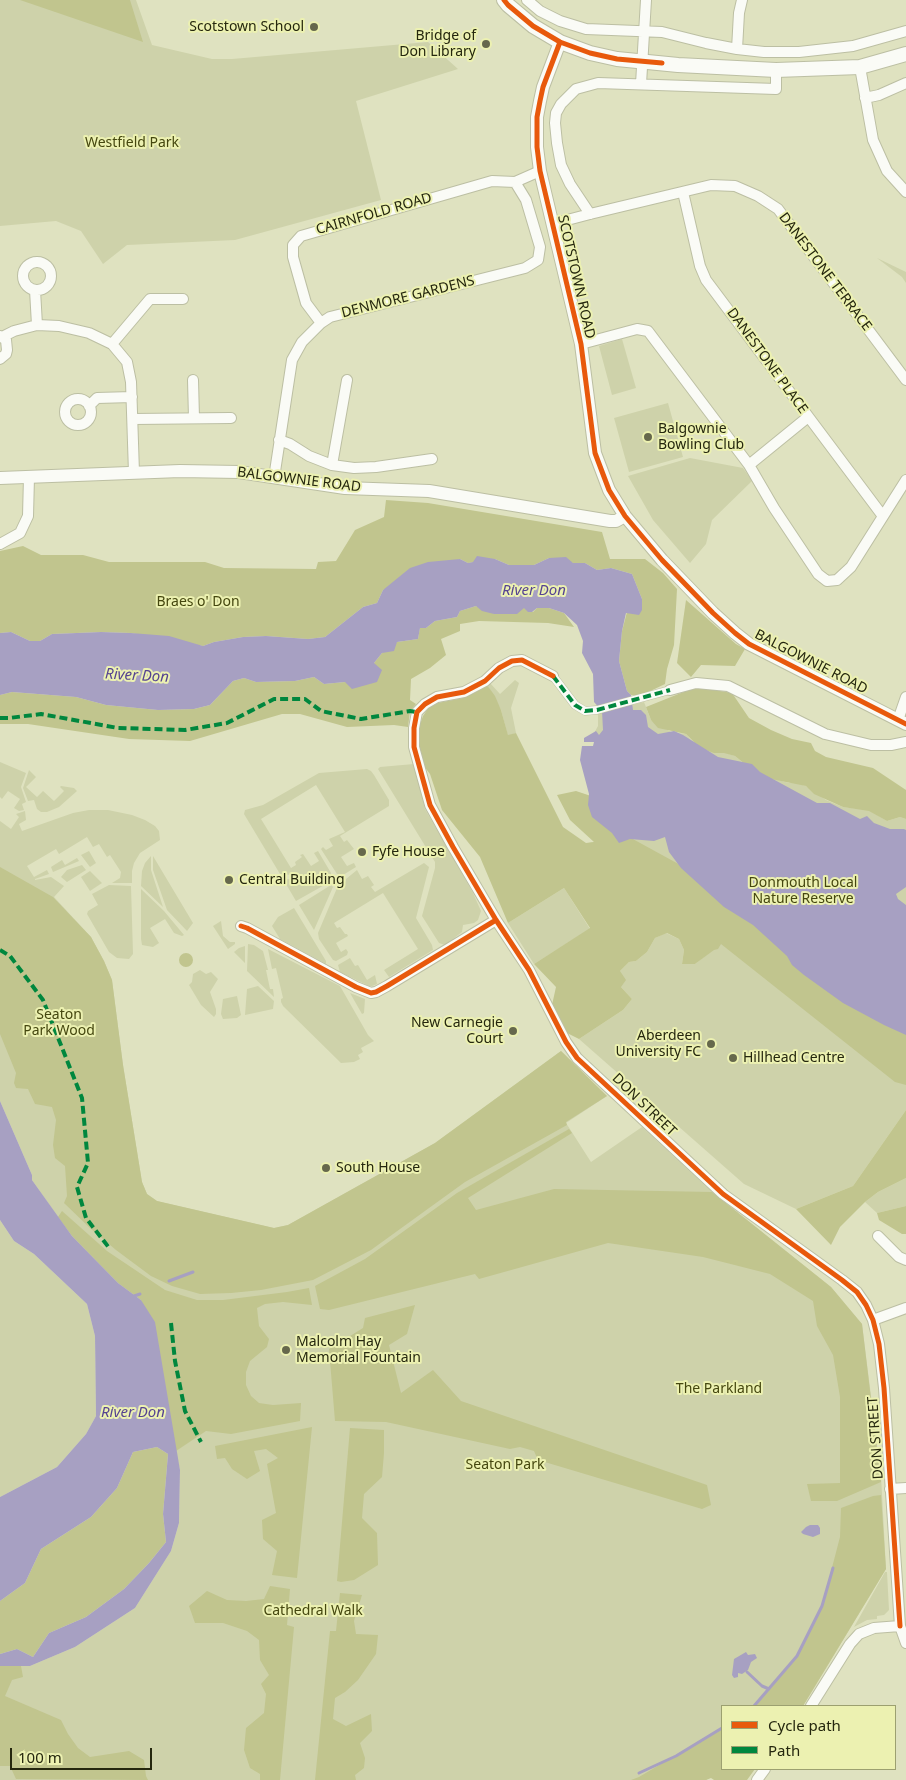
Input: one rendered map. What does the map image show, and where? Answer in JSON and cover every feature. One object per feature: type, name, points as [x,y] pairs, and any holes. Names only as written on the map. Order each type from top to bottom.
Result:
[{"type":"main road","points":[[504,0],[533,26],[560,42],[590,53],[642,61],[678,65],[776,70],[860,67],[906,54]]},
{"type":"street","points":[[527,0],[540,11],[560,21],[586,29],[662,32],[706,43],[764,52],[799,52],[853,46],[906,31]]},
{"type":"street","points":[[641,84],[646,0]]},
{"type":"street","points":[[737,49],[742,0]]},
{"type":"street","name":"SCOTSTOWN ROAD","points":[[560,42],[543,86],[537,117],[537,144],[540,171],[581,344],[595,453],[609,490],[625,516],[690,590]]},
{"type":"street","points":[[860,67],[873,140],[887,170],[906,192]]},
{"type":"street","points":[[590,214],[570,184],[561,165],[557,143],[556,113],[560,104],[576,89],[598,83],[776,89],[776,70]]},
{"type":"street","points":[[865,98],[879,95],[906,83]]},
{"type":"street","name":"CAIRNFOLD ROAD","points":[[321,323],[309,309],[306,302],[293,257],[293,245],[301,236],[492,181],[515,182],[540,171]]},
{"type":"street","name":"DENMORE GARDENS","points":[[274,478],[292,360],[302,342],[321,323],[330,317],[525,268],[538,260],[540,247],[526,200],[515,182]]},
{"type":"street","name":"DANESTONE TERRACE","points":[[552,224],[711,185],[735,186],[758,196],[778,209],[906,380]]},
{"type":"street","name":"DANESTONE PLACE","points":[[683,192],[700,266],[706,280],[882,515]]},
{"type":"street","points":[[35,290],[36,326]]},
{"type":"street","points":[[112,344],[150,299],[183,299]]},
{"type":"street","points":[[1,336],[36,326],[59,326],[90,333],[112,344],[127,362],[134,420],[134,474]]},
{"type":"street","points":[[581,344],[637,329],[648,330],[749,465],[774,508],[818,574],[827,581],[837,580],[851,567],[882,515],[906,480]]},
{"type":"street","points":[[0,359],[8,350],[6,340],[1,336]]},
{"type":"street","points":[[193,380],[194,418]]},
{"type":"street","points":[[332,465],[347,380]]},
{"type":"street","points":[[89,406],[97,398],[132,397]]},
{"type":"street","points":[[749,465],[808,417]]},
{"type":"street","points":[[134,420],[230,418]]},
{"type":"street","points":[[279,440],[290,444],[309,456],[332,465],[366,468],[432,459]]},
{"type":"street","name":"BALGOWNIE ROAD","points":[[0,478],[207,471],[239,472],[346,488],[428,491],[610,521],[616,521],[625,516]]},
{"type":"street","points":[[0,544],[20,533],[28,516],[29,477]]},
{"type":"street","name":"BALGOWNIE ROAD","points":[[690,590],[749,644],[902,722]]},
{"type":"street","name":"DON STREET","points":[[670,690],[597,710],[585,711],[575,705],[553,676],[522,660],[512,661],[499,668],[485,681],[464,692],[437,697],[425,704],[417,712],[414,728],[414,747],[430,805],[452,847],[529,970],[566,1042],[577,1058],[723,1194],[857,1292],[866,1305],[873,1320],[879,1344],[884,1388],[900,1626],[906,1643]]},
{"type":"street","points":[[670,690],[696,683],[728,686],[825,734],[871,745],[891,745],[906,742]]},
{"type":"street","points":[[902,722],[906,697]]},
{"type":"street","points":[[241,926],[356,987],[376,992],[496,920]]},
{"type":"street","points":[[878,1236],[899,1257],[906,1260]]},
{"type":"street","points":[[873,1320],[906,1308]]},
{"type":"street","points":[[890,1489],[906,1488]]},
{"type":"street","points":[[812,1705],[850,1644],[859,1634],[874,1628],[900,1626]]},
{"type":"green space","name":"Westfield Park","points":[[0,0],[136,0],[152,45],[212,59],[232,59],[428,42],[458,69],[356,101],[381,200],[235,240],[127,245],[103,264],[81,231],[56,221],[0,226]]},
{"type":"green space","points":[[20,0],[130,0],[143,42]]},
{"type":"green space","points":[[877,258],[906,272],[906,283],[902,277]]},
{"type":"green space","points":[[622,339],[636,388],[612,395],[599,346]]},
{"type":"green space","name":"Balgownie Bowling Club","points":[[668,403],[683,457],[629,472],[614,418]]},
{"type":"green space","points":[[690,458],[743,468],[752,481],[712,520],[706,544],[690,563],[653,520],[628,476]]},
{"type":"green space","name":"Braes o' Don","points":[[386,500],[428,503],[602,532],[610,559],[645,559],[663,573],[677,589],[674,645],[665,684],[642,695],[631,695],[627,691],[619,661],[622,631],[627,612],[642,599],[632,574],[611,568],[597,570],[585,563],[573,563],[549,558],[534,565],[509,565],[495,559],[468,563],[460,559],[383,590],[377,603],[363,607],[325,637],[308,639],[266,636],[243,637],[203,646],[131,633],[52,634],[40,641],[30,641],[11,632],[0,633],[0,551],[23,546],[41,555],[83,555],[109,562],[205,562],[224,568],[316,569],[318,562],[336,561],[355,530],[384,517]]},
{"type":"green space","points":[[686,600],[736,644],[745,649],[735,666],[701,665],[691,677],[677,663]]},
{"type":"green space","points":[[476,606],[495,614],[524,607],[533,612],[537,608],[549,608],[564,613],[574,627],[548,623],[479,621],[460,624],[460,631],[441,639],[446,655],[430,668],[411,679],[410,700],[416,704],[410,711],[408,727],[394,725],[347,727],[300,714],[282,714],[190,741],[129,739],[28,724],[0,724],[0,695],[12,692],[76,697],[106,705],[158,710],[194,709],[210,705],[233,681],[244,678],[256,682],[295,681],[314,677],[324,684],[345,682],[374,663],[382,653],[397,642],[418,639],[420,627],[426,628],[435,621],[457,617],[460,611]]},
{"type":"green space","points":[[515,680],[519,683],[511,708],[516,733],[508,736],[501,710],[487,685],[490,683],[500,694]]},
{"type":"green space","points":[[487,685],[495,696],[501,710],[508,735],[516,733],[563,827],[586,843],[594,842],[570,820],[557,795],[576,791],[594,797],[631,838],[715,884],[906,1030],[906,1085],[895,1082],[721,944],[718,949],[695,964],[682,964],[684,950],[679,939],[667,933],[655,938],[647,952],[636,961],[629,962],[620,971],[626,980],[621,987],[632,999],[623,1010],[579,1039],[565,1032],[552,1005],[556,987],[534,964],[590,928],[564,888],[508,923],[480,857],[442,810],[430,774],[423,765],[418,746],[419,727],[429,707],[437,703],[463,698]]},
{"type":"green space","points":[[696,687],[732,693],[749,718],[792,739],[811,743],[815,751],[826,757],[873,768],[906,790],[906,819],[900,817],[887,821],[869,811],[843,807],[814,794],[806,786],[771,779],[757,774],[735,756],[714,753],[700,748],[686,734],[658,728],[651,720],[646,707]]},
{"type":"green space","name":"Donmouth Local Nature Reserve","points":[[644,702],[651,720],[671,732],[686,734],[692,741],[735,756],[757,774],[806,786],[826,800],[843,807],[869,810],[887,821],[900,817],[906,819],[906,1110],[853,1186],[796,1209],[744,1184],[579,1039],[623,1010],[632,999],[621,987],[620,971],[629,962],[636,961],[647,952],[655,938],[666,933],[679,939],[684,950],[682,964],[695,964],[714,949],[576,845],[600,841],[591,750],[597,744],[592,737],[598,726],[598,713]]},
{"type":"green space","points":[[0,762],[26,773],[21,787],[26,802],[22,804],[24,810],[19,811],[14,808],[20,799],[8,791],[2,799],[0,797]]},
{"type":"green space","points":[[414,764],[425,809],[473,893],[481,911],[478,920],[474,923],[463,925],[462,932],[445,945],[439,943],[422,916],[435,862],[378,769],[380,767]]},
{"type":"green space","points":[[367,769],[374,775],[389,800],[389,806],[340,836],[344,842],[347,840],[354,849],[341,857],[347,866],[354,863],[356,867],[343,875],[337,874],[321,849],[323,847],[326,850],[333,846],[329,839],[345,832],[316,785],[261,819],[291,868],[296,865],[295,862],[303,854],[311,866],[319,861],[314,853],[318,851],[331,873],[330,878],[280,874],[244,814],[245,810],[263,805],[319,773]]},
{"type":"green space","points":[[29,770],[36,777],[26,787],[37,797],[43,791],[54,801],[64,791],[61,786],[74,788],[77,791],[59,807],[47,812],[41,812],[37,809],[34,800],[28,801],[23,788]]},
{"type":"green space","name":"Seaton Park","points":[[89,810],[108,810],[132,815],[145,820],[159,831],[160,840],[140,853],[134,863],[132,883],[112,883],[120,878],[121,872],[110,855],[107,857],[99,844],[93,847],[87,837],[59,854],[56,849],[27,866],[34,877],[47,870],[49,874],[35,880],[51,877],[64,886],[54,897],[91,937],[112,980],[123,1065],[142,1182],[147,1194],[157,1201],[274,1228],[288,1225],[435,1143],[561,1051],[607,1096],[566,1123],[591,1162],[642,1127],[712,1192],[831,1287],[862,1324],[881,1476],[886,1569],[804,1705],[721,1705],[721,1770],[706,1780],[0,1780],[0,1666],[30,1666],[75,1647],[135,1608],[171,1551],[179,1523],[180,1470],[141,1300],[118,1283],[72,1236],[58,1217],[32,1180],[32,1175],[0,1101],[0,821],[11,829],[19,817],[16,814],[25,811],[26,820],[19,824],[22,831],[73,813]]},
{"type":"green space","points":[[89,851],[96,863],[90,867],[81,855]]},
{"type":"green space","points":[[151,856],[151,870],[163,907],[141,886],[142,871],[145,863]]},
{"type":"green space","points":[[153,856],[193,923],[187,931],[167,910],[153,870]]},
{"type":"green space","points":[[77,858],[79,861],[53,872],[51,867],[62,860],[65,865]]},
{"type":"green space","points":[[424,863],[429,867],[416,918],[433,950],[389,977],[384,970],[418,949],[383,893],[334,923],[337,928],[340,927],[348,936],[336,943],[341,952],[346,949],[348,952],[347,955],[336,961],[333,960],[319,939],[318,933],[337,888],[344,887],[346,879],[357,870],[362,879],[368,876],[374,885],[371,887],[375,892]]},
{"type":"green space","points":[[82,865],[86,870],[67,882],[61,877],[67,870]]},
{"type":"green space","name":"Seaton Park Wood","points":[[0,867],[53,897],[91,937],[104,961],[112,980],[123,1065],[142,1182],[147,1194],[157,1201],[274,1228],[288,1225],[435,1143],[561,1051],[607,1096],[566,1122],[567,1125],[465,1182],[371,1250],[313,1280],[261,1290],[231,1293],[200,1294],[172,1286],[151,1276],[116,1250],[64,1203],[67,1196],[65,1166],[55,1158],[53,1145],[56,1120],[52,1107],[35,1104],[28,1089],[16,1088],[14,1083],[16,1073],[0,1034]]},
{"type":"green space","points":[[90,871],[102,883],[90,891],[81,877]]},
{"type":"green space","points":[[283,879],[328,881],[328,883],[296,901]]},
{"type":"green space","points":[[109,885],[131,886],[133,954],[129,959],[117,958],[109,952],[87,914],[88,911],[98,905],[92,894]]},
{"type":"green space","points":[[331,885],[333,887],[314,930],[299,905]]},
{"type":"green space","points":[[564,888],[590,929],[534,964],[508,923]]},
{"type":"green space","points":[[141,889],[164,911],[184,935],[174,933],[165,919],[150,928],[159,943],[153,947],[142,945]]},
{"type":"green space","points":[[294,908],[326,964],[280,939],[272,926],[278,917]]},
{"type":"green space","points":[[221,921],[223,936],[230,942],[235,942],[228,949],[213,926]]},
{"type":"green space","points":[[248,944],[254,945],[263,951],[270,989],[273,989],[274,997],[247,971]]},
{"type":"green space","points":[[245,946],[245,963],[234,952]]},
{"type":"green space","points":[[268,949],[340,986],[368,1035],[374,1041],[361,1048],[363,1052],[358,1055],[360,1059],[354,1062],[341,1063],[283,1006],[276,968],[272,969]]},
{"type":"green space","points":[[186,953],[191,955],[193,960],[191,965],[186,967],[181,965],[179,960],[181,955]]},
{"type":"green space","points":[[350,958],[355,966],[358,965],[367,980],[375,975],[377,984],[369,986],[340,972],[338,965]]},
{"type":"green space","points":[[200,970],[206,974],[211,972],[218,979],[210,992],[216,1009],[214,1017],[201,1005],[189,985],[192,982],[193,974]]},
{"type":"green space","points":[[258,986],[274,1001],[273,1009],[245,1015],[247,989]]},
{"type":"green space","points":[[350,993],[365,999],[364,1013],[362,1014]]},
{"type":"green space","points":[[237,996],[241,1015],[237,1018],[223,1019],[221,1014],[223,999]]},
{"type":"green space","points":[[906,1110],[906,1178],[878,1192],[865,1202],[840,1227],[831,1245],[796,1209],[853,1186]]},
{"type":"green space","points":[[569,1129],[572,1133],[468,1198],[476,1210],[554,1189],[712,1192],[831,1287],[862,1324],[881,1482],[837,1501],[811,1501],[807,1484],[840,1483],[840,1397],[833,1355],[817,1326],[813,1301],[770,1274],[703,1257],[608,1243],[479,1279],[475,1274],[329,1310],[320,1309],[315,1286],[365,1259],[457,1193]]},
{"type":"green space","points":[[906,1178],[906,1206],[877,1213],[865,1202],[878,1192]]},
{"type":"green space","points":[[906,1206],[906,1234],[902,1234],[879,1220],[877,1213]]},
{"type":"green space","points":[[62,1211],[107,1251],[165,1290],[197,1300],[223,1300],[309,1288],[312,1305],[283,1302],[265,1304],[257,1308],[259,1326],[269,1339],[267,1347],[250,1361],[246,1372],[246,1385],[251,1396],[259,1403],[273,1405],[301,1403],[300,1421],[231,1434],[206,1431],[176,1451],[141,1300],[118,1283],[72,1236],[58,1217]]},
{"type":"green space","points":[[0,1220],[14,1241],[34,1254],[87,1304],[95,1336],[96,1416],[86,1434],[57,1467],[0,1497]]},
{"type":"green space","points":[[415,1305],[407,1334],[389,1345],[401,1393],[433,1370],[461,1401],[707,1485],[711,1505],[702,1509],[538,1460],[534,1451],[520,1447],[510,1449],[386,1422],[335,1421],[329,1349],[363,1328],[365,1318]]},
{"type":"green space","points":[[312,1427],[297,1578],[272,1575],[277,1551],[263,1539],[262,1520],[276,1513],[267,1464],[278,1458],[266,1449],[254,1451],[260,1471],[247,1479],[232,1469],[225,1458],[217,1459],[215,1446]]},
{"type":"green space","points":[[350,1428],[384,1430],[382,1477],[364,1494],[362,1518],[377,1533],[378,1565],[354,1580],[341,1582],[337,1581]]},
{"type":"green space","points":[[157,1447],[168,1454],[163,1514],[166,1542],[124,1589],[86,1617],[49,1633],[33,1657],[17,1649],[0,1654],[0,1601],[25,1583],[41,1549],[91,1517],[117,1488],[133,1452]]},
{"type":"green space","points":[[881,1495],[886,1569],[804,1705],[755,1705],[797,1656],[822,1606],[840,1537],[841,1508],[873,1496]]},
{"type":"green space","points":[[885,1572],[887,1572],[889,1610],[884,1615],[877,1616],[877,1619],[867,1620],[854,1627]]},
{"type":"green space","points":[[270,1586],[290,1589],[287,1625],[294,1627],[280,1780],[260,1780],[260,1774],[250,1768],[244,1750],[246,1728],[264,1713],[266,1694],[261,1684],[269,1675],[260,1660],[259,1640],[247,1631],[223,1623],[195,1623],[189,1606],[207,1591],[227,1600],[246,1601],[264,1599]]},
{"type":"green space","points":[[340,1593],[362,1595],[354,1621],[356,1634],[378,1635],[376,1654],[358,1680],[335,1698],[333,1719],[346,1726],[371,1714],[372,1731],[360,1743],[365,1758],[364,1768],[355,1775],[356,1780],[315,1780],[330,1631],[336,1631]]},
{"type":"green space","points":[[0,1666],[21,1666],[23,1677],[12,1680],[5,1696],[61,1720],[78,1748],[90,1757],[129,1751],[144,1760],[148,1780],[16,1779],[10,1766],[0,1766]]},
{"type":"green space","points":[[721,1729],[721,1770],[754,1770],[747,1780],[714,1780],[711,1778],[706,1780],[631,1780]]},
{"type":"water","points":[[477,556],[495,559],[509,565],[534,565],[549,558],[566,557],[573,563],[585,563],[597,570],[611,568],[632,574],[642,599],[642,610],[639,615],[626,613],[619,661],[627,691],[631,695],[633,710],[641,710],[646,715],[648,727],[658,734],[674,731],[718,757],[752,764],[760,772],[817,803],[830,803],[860,819],[867,816],[874,823],[890,829],[906,830],[906,887],[896,894],[898,899],[906,905],[906,1035],[843,1003],[804,975],[792,965],[787,956],[753,925],[724,907],[681,868],[669,852],[665,837],[654,841],[630,839],[619,843],[612,833],[592,817],[588,805],[589,794],[580,760],[582,746],[593,746],[594,742],[584,742],[584,738],[596,731],[599,735],[603,730],[602,711],[594,702],[593,674],[582,653],[583,641],[577,625],[564,613],[549,608],[537,608],[532,612],[528,612],[524,608],[517,614],[494,614],[482,611],[476,606],[460,611],[457,617],[435,621],[426,628],[420,628],[418,639],[397,642],[394,651],[382,653],[374,663],[382,670],[377,682],[352,689],[345,682],[324,684],[314,677],[295,681],[256,682],[244,678],[233,681],[210,705],[194,709],[158,710],[106,705],[76,697],[12,692],[0,695],[0,633],[11,632],[30,641],[40,641],[52,634],[131,633],[169,636],[203,646],[243,637],[266,636],[308,639],[325,637],[363,607],[377,603],[383,590],[410,568],[428,562],[460,559],[468,563],[473,562]]},
{"type":"water","name":"River Don","points":[[0,1101],[32,1175],[32,1180],[72,1236],[118,1283],[141,1300],[155,1322],[180,1470],[179,1523],[171,1551],[135,1608],[75,1647],[30,1666],[0,1666],[0,1654],[17,1649],[33,1657],[49,1633],[86,1617],[124,1589],[166,1542],[163,1514],[168,1454],[157,1447],[133,1452],[117,1488],[91,1517],[41,1549],[25,1583],[0,1601],[0,1497],[57,1467],[86,1434],[96,1416],[95,1336],[87,1304],[34,1254],[14,1241],[0,1220]]},
{"type":"water","points":[[810,1525],[818,1525],[820,1534],[813,1537],[801,1532]]},
{"type":"water","points":[[746,1652],[748,1655],[755,1654],[757,1658],[751,1662],[748,1670],[742,1674],[738,1673],[738,1677],[734,1678],[732,1675],[734,1659]]},
{"type":"waterway","points":[[169,1281],[193,1272]]},
{"type":"waterway","points":[[134,1296],[140,1294]]},
{"type":"waterway","points":[[755,1705],[797,1656],[822,1606],[833,1568]]},
{"type":"waterway","points":[[747,1672],[762,1686],[769,1689]]},
{"type":"waterway","points":[[639,1773],[676,1756],[721,1729]]},
{"type":"marked path","points":[[553,676],[575,705],[585,711],[597,710],[670,690]]},
{"type":"marked path","points":[[0,718],[41,714],[118,728],[185,730],[227,723],[274,699],[305,699],[321,711],[361,719],[410,711],[417,712]]},
{"type":"marked path","points":[[0,950],[10,956],[43,1000],[82,1098],[88,1163],[77,1187],[86,1218],[110,1249]]},
{"type":"marked path","points":[[171,1323],[175,1361],[185,1411],[201,1442]]},
{"type":"cycle path","points":[[504,0],[533,26],[560,42],[590,53],[617,59],[662,63]]},
{"type":"cycle path","points":[[560,42],[543,87],[537,117],[537,147],[540,171],[581,344],[595,453],[609,490],[625,516],[662,560],[735,633],[749,644],[906,724]]},
{"type":"cycle path","points":[[553,676],[522,660],[512,661],[499,668],[485,681],[464,692],[437,697],[425,704],[417,712],[414,728],[414,747],[430,805],[496,920],[529,970],[566,1042],[577,1058],[723,1194],[842,1280],[857,1292],[866,1305],[873,1320],[879,1344],[884,1388],[900,1626]]},
{"type":"cycle path","points":[[241,926],[356,987],[371,993],[387,986],[496,920]]},
{"type":"place","name":"Scotstown School","points":[[314,27]]},
{"type":"place","name":"Bridge of Don Library","points":[[486,44]]},
{"type":"place","name":"Balgownie Bowling Club","points":[[648,437]]},
{"type":"place","name":"Fyfe House","points":[[362,852]]},
{"type":"place","name":"Central Building","points":[[229,880]]},
{"type":"place","name":"New Carnegie Court","points":[[513,1031]]},
{"type":"place","name":"Aberdeen University FC","points":[[711,1044]]},
{"type":"place","name":"Hillhead Centre","points":[[733,1058]]},
{"type":"place","name":"South House","points":[[326,1168]]},
{"type":"place","name":"Malcolm Hay Memorial Fountain","points":[[286,1350]]},
{"type":"park label","name":"The Parkland","points":[[719,1389]]},
{"type":"park label","name":"Cathedral Walk","points":[[313,1611]]}]
